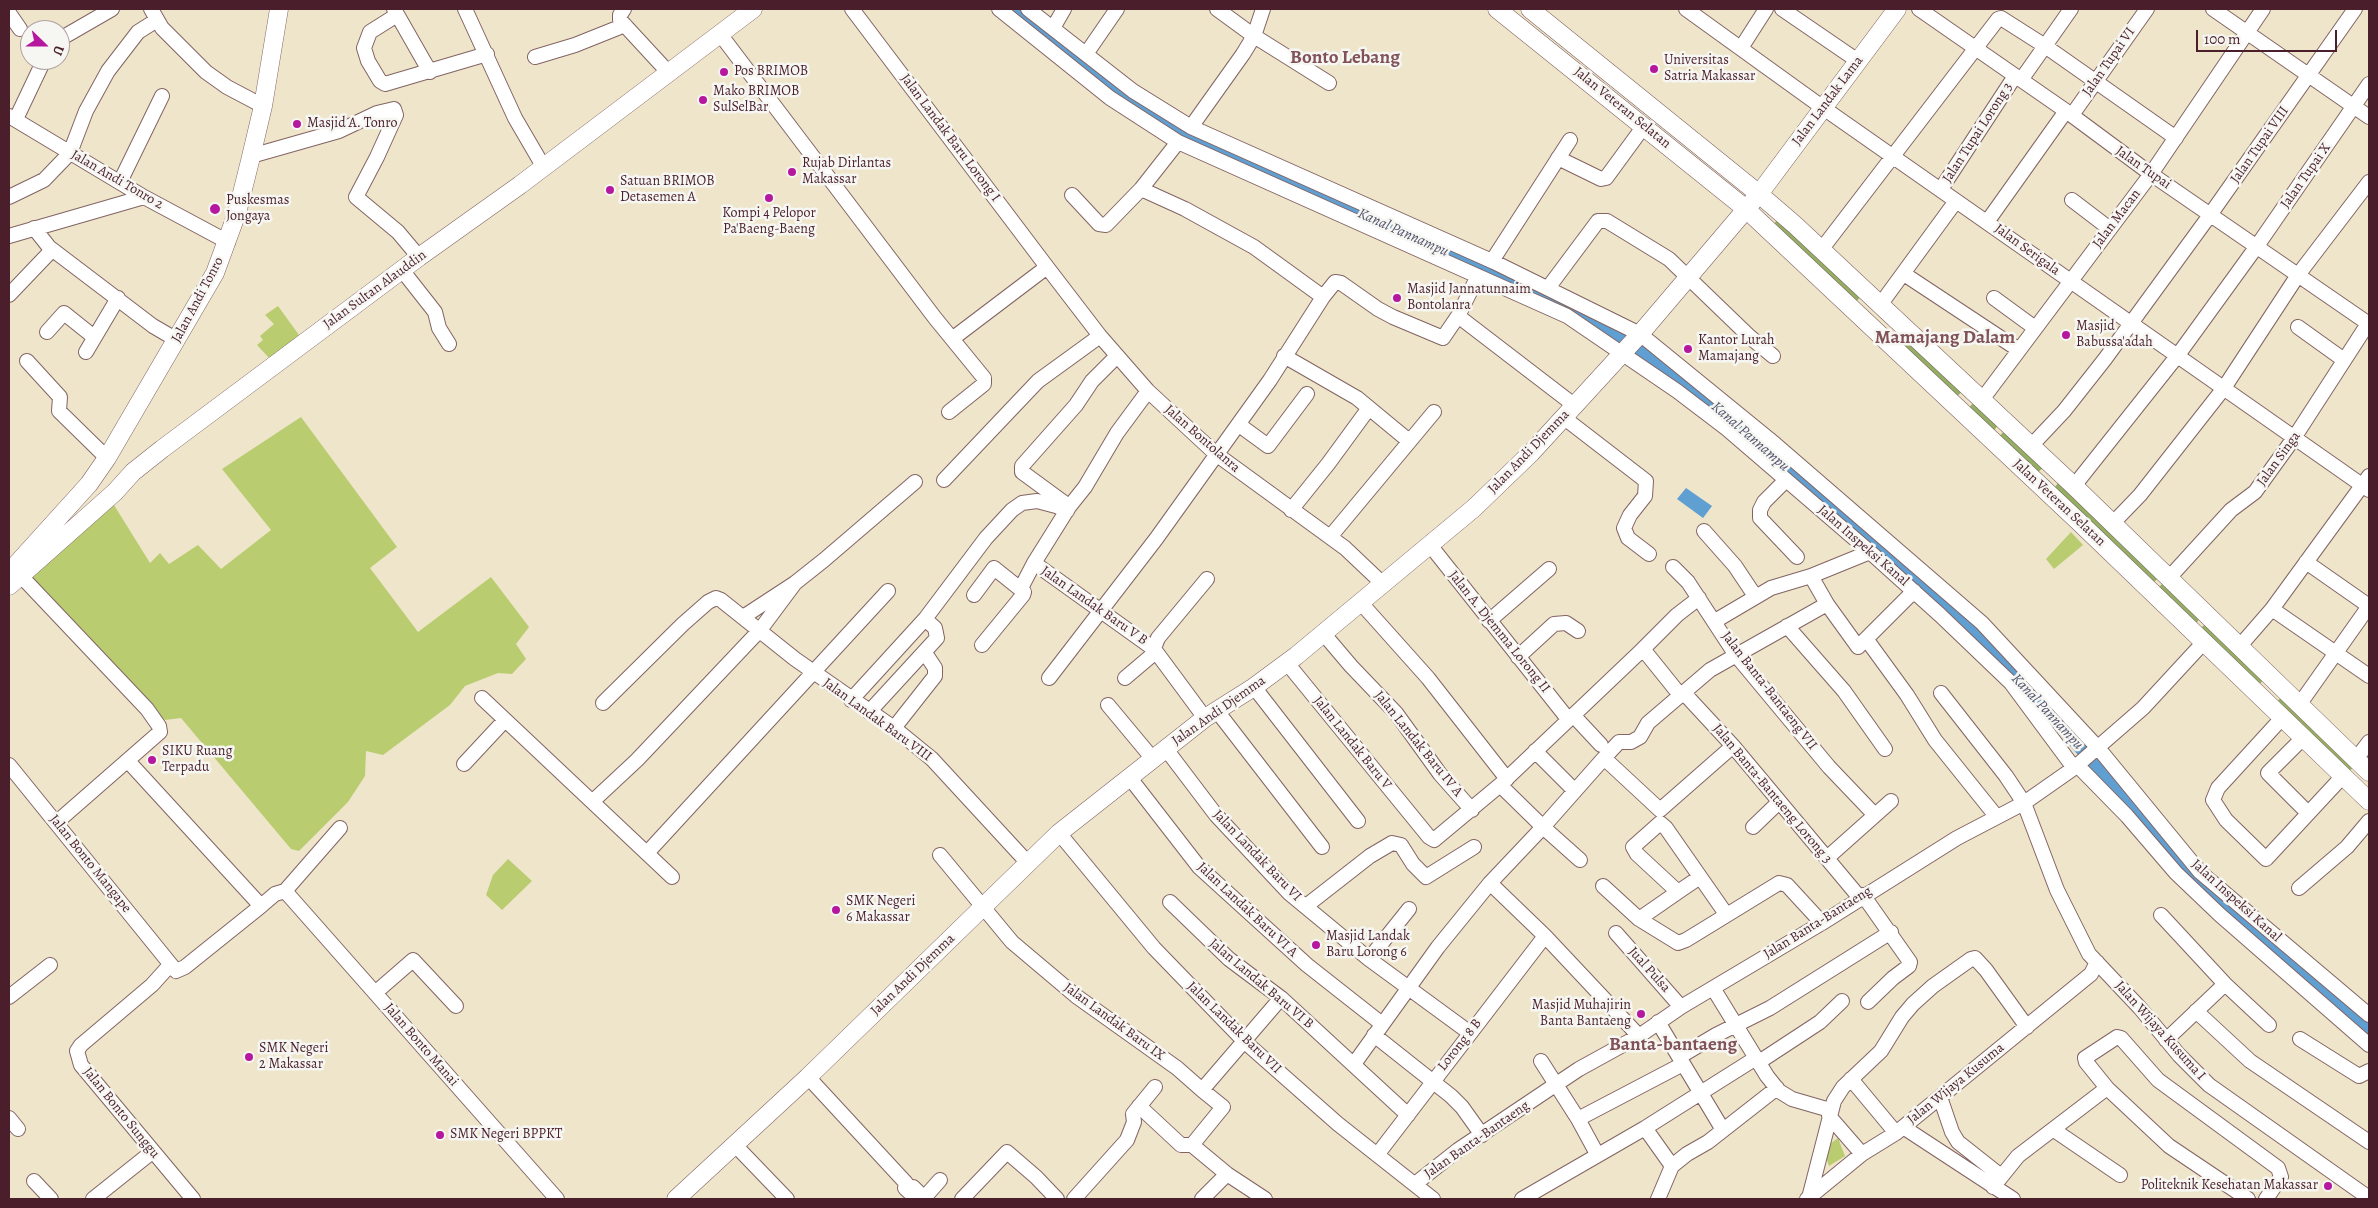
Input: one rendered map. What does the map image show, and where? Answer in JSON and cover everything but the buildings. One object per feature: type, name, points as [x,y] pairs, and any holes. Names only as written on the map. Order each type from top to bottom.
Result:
[{"type":"main road","name":"Jalan Andi Tonro","points":[[89,484],[107,458],[177,340],[215,273],[228,242],[263,106],[279,9]]},
{"type":"main road","name":"Jalan Veteran Selatan","points":[[1530,9],[1759,194],[1821,250],[2113,523],[2168,579],[2369,772]]},
{"type":"main road","name":"Jalan Landak Lama","points":[[1759,194],[1822,107],[1897,9]]},
{"type":"main road","name":"Jalan Sultan Alauddin","points":[[13,578],[115,492],[133,472],[419,257],[520,186],[543,166],[720,34],[744,11]]},
{"type":"main road","name":"Jalan Veteran Selatan","points":[[1504,11],[1746,209],[2041,486],[2369,801]]},
{"type":"main road","points":[[1746,209],[1759,194]]},
{"type":"main road","name":"Jalan Andi Djemma","points":[[676,1199],[808,1077],[1027,862],[1059,833],[1211,714],[1254,687],[1287,663],[1361,603],[1506,479],[1532,454],[1568,411],[1624,352],[1746,209]]},
{"type":"main road","points":[[1889,342],[1904,328]]},
{"type":"main road","points":[[2041,486],[2056,470]]},
{"type":"main road","points":[[89,484],[90,495],[96,497],[123,476],[133,472]]},
{"type":"main road","points":[[13,578],[89,484]]},
{"type":"main road","points":[[2262,698],[2276,682]]},
{"type":"street","points":[[70,33],[112,9]]},
{"type":"street","points":[[465,9],[519,125],[543,166]]},
{"type":"street","points":[[624,9],[619,17],[668,72]]},
{"type":"street","name":"Jalan Landak Baru Lorong I","points":[[852,9],[1047,267]]},
{"type":"street","name":"Jalan Inspeksi Kanal","points":[[998,9],[1110,98],[1178,142],[1567,316],[1624,352],[1727,429],[1914,591],[2011,683],[2078,766],[2127,816],[2176,873],[2220,915],[2369,1045]]},
{"type":"street","name":"Jalan Inspeksi Kanal","points":[[1028,9],[1133,91],[1191,127],[1492,261],[1639,335],[1775,444],[1982,623],[2097,750],[2200,872],[2369,1015]]},
{"type":"street","points":[[1053,28],[1064,9]]},
{"type":"street","points":[[1086,54],[1117,9]]},
{"type":"street","points":[[1217,9],[1254,36],[1329,83]]},
{"type":"street","points":[[1191,127],[1254,36],[1263,9]]},
{"type":"street","points":[[1741,48],[1766,9]]},
{"type":"street","points":[[1782,9],[1858,61]]},
{"type":"street","name":"Jalan Tupai","points":[[1919,9],[2069,113],[2151,174],[2369,323]]},
{"type":"street","name":"Jalan Tupai Lorong 3","points":[[1941,189],[2018,78],[2045,46],[2072,9]]},
{"type":"street","name":"Jalan Tupai VI","points":[[1988,222],[2069,113],[2096,81],[2147,9]]},
{"type":"street","points":[[2213,9],[2369,117]]},
{"type":"street","name":"Jalan Macan","points":[[1981,401],[2151,174],[2263,9]]},
{"type":"street","name":"Jalan Tupai VIII","points":[[2031,446],[2064,411],[2105,359],[2310,75],[2355,9]]},
{"type":"street","name":"Jalan Serigala","points":[[1690,10],[1822,107],[2294,438],[2367,484]]},
{"type":"street","points":[[430,72],[396,12],[370,32],[364,48],[368,61],[380,80],[385,84],[430,72],[486,54]]},
{"type":"street","points":[[9,13],[20,29]]},
{"type":"street","points":[[1821,250],[1894,157],[2001,14]]},
{"type":"street","points":[[2001,14],[2001,18],[2045,46],[2176,138]]},
{"type":"street","points":[[9,197],[44,180],[70,153],[86,112],[108,71],[138,32],[154,15],[206,72],[227,87],[263,106]]},
{"type":"street","points":[[535,57],[575,45],[625,25]]},
{"type":"street","points":[[720,34],[952,339],[984,378],[984,384],[949,412]]},
{"type":"street","points":[[13,118],[39,70]]},
{"type":"street","name":"Jalan Tupai X","points":[[2074,486],[2178,355],[2257,246],[2369,84]]},
{"type":"street","points":[[120,182],[162,96]]},
{"type":"street","points":[[251,156],[339,131],[377,113],[394,109],[396,115],[377,157],[356,196],[398,232],[419,257]]},
{"type":"street","name":"Jalan Andi Tonro 2","points":[[13,118],[144,197],[228,242]]},
{"type":"street","points":[[1558,158],[1601,179],[1606,178],[1644,126]]},
{"type":"street","points":[[1492,261],[1570,140]]},
{"type":"street","points":[[1072,195],[1098,224],[1103,225],[1110,222],[1141,189],[1178,142]]},
{"type":"street","points":[[2113,523],[2140,495],[2224,388],[2298,275],[2369,182]]},
{"type":"street","points":[[1141,189],[1185,209],[1254,247],[1323,297]]},
{"type":"street","points":[[9,236],[144,197]]},
{"type":"street","points":[[1880,305],[1956,200]]},
{"type":"street","points":[[2072,200],[2110,229]]},
{"type":"street","points":[[1548,288],[1600,220],[1607,221],[1662,254],[1677,266],[1773,356]]},
{"type":"street","points":[[34,228],[42,242],[52,250],[153,326],[177,340]]},
{"type":"street","points":[[9,295],[52,250]]},
{"type":"street","points":[[952,339],[1047,267]]},
{"type":"street","name":"Jalan Bontolanra","points":[[1047,267],[1100,336],[1148,391],[1218,456],[1330,537],[1383,584]]},
{"type":"street","points":[[402,270],[435,312],[439,328],[449,344]]},
{"type":"street","points":[[1904,274],[2018,350]]},
{"type":"street","points":[[1218,456],[1242,427],[1286,360],[1323,297],[1335,282],[1341,282],[1378,309],[1442,338],[1458,316],[1478,276]]},
{"type":"street","points":[[86,352],[118,298]]},
{"type":"street","points":[[1994,298],[2035,328]]},
{"type":"street","points":[[46,332],[64,313],[94,337]]},
{"type":"street","points":[[1458,316],[1646,481],[1645,496],[1630,515],[1624,528],[1628,538],[1649,554]]},
{"type":"street","name":"Jalan Singa","points":[[2168,579],[2231,510],[2255,492],[2294,438],[2369,323]]},
{"type":"street","points":[[2298,327],[2344,360]]},
{"type":"street","points":[[944,480],[1038,381],[1100,336]]},
{"type":"street","points":[[1068,509],[1022,472],[1022,466],[1076,404],[1092,380],[1118,356]]},
{"type":"street","points":[[27,360],[60,397],[59,411],[107,458]]},
{"type":"street","points":[[1286,360],[1357,398],[1408,441]]},
{"type":"street","points":[[1049,678],[1218,456],[1286,360]]},
{"type":"street","name":"Jalan Landak Baru V B","points":[[1148,391],[1117,433],[1085,486],[1034,563],[1154,649],[1322,847]]},
{"type":"street","points":[[1242,427],[1268,446],[1307,394]]},
{"type":"street","points":[[1291,510],[1369,408]]},
{"type":"street","points":[[1330,537],[1434,412]]},
{"type":"street","points":[[1786,480],[1764,502],[1760,510],[1760,518],[1797,557]]},
{"type":"street","points":[[743,617],[795,583],[915,482]]},
{"type":"street","points":[[2239,647],[2272,609],[2367,484]]},
{"type":"street","points":[[851,700],[925,619],[986,538],[1012,510],[1022,503],[1037,501],[1068,509]]},
{"type":"street","points":[[1704,531],[1735,566],[1755,596]]},
{"type":"street","name":"Jalan A. Djemma Lorong II","points":[[1430,545],[1518,657],[1603,752],[1660,810],[1733,746]]},
{"type":"street","points":[[1715,621],[1771,588],[1811,576],[1870,552]]},
{"type":"street","points":[[2299,705],[2369,606],[2306,562]]},
{"type":"street","points":[[1021,588],[1034,563]]},
{"type":"street","name":"Jalan Banta-Bantaeng VII","points":[[1673,566],[1699,598],[1736,654],[1818,754],[1873,813]]},
{"type":"street","points":[[974,595],[994,568],[1024,592],[982,645]]},
{"type":"street","points":[[1489,622],[1549,569]]},
{"type":"street","points":[[1811,576],[1826,604],[1856,646],[1867,640],[1914,591]]},
{"type":"street","points":[[13,578],[147,709],[160,732],[128,762],[57,822]]},
{"type":"street","points":[[1125,678],[1148,660],[1156,641],[1207,579]]},
{"type":"street","points":[[593,801],[637,760],[760,630],[795,583]]},
{"type":"street","points":[[647,853],[888,591]]},
{"type":"street","name":"Jalan Landak Baru VIII","points":[[603,703],[669,637],[708,602],[716,598],[814,673],[894,728],[932,759],[1027,862]]},
{"type":"street","points":[[1472,810],[1504,782],[1677,615],[1699,598]]},
{"type":"street","points":[[1361,603],[1428,678],[1504,782],[1543,827],[1580,860]]},
{"type":"street","points":[[1354,1064],[1438,947],[1490,883],[1575,791],[1603,752],[1619,742],[1631,742],[1640,737],[1648,723],[1710,670],[1826,604]]},
{"type":"street","points":[[2272,609],[2369,676]]},
{"type":"street","points":[[869,712],[926,653],[937,638],[938,633],[925,619]]},
{"type":"street","points":[[1518,657],[1554,624],[1566,623],[1578,630]]},
{"type":"street","points":[[1787,626],[1844,691],[1885,750]]},
{"type":"street","name":"Jalan Landak Baru IV A","points":[[1324,633],[1351,666],[1396,713],[1440,774],[1472,810]]},
{"type":"street","points":[[1867,640],[1907,695],[1935,740],[1996,816]]},
{"type":"street","name":"Jalan Banta-Bantaeng","points":[[1415,1184],[1482,1135],[1579,1069],[1639,1036],[1681,1007],[1822,923],[1861,896],[1957,838],[2024,803],[2078,766],[2143,708],[2204,642]]},
{"type":"street","name":"Jalan Banta-Bantaeng Lorong 3","points":[[1643,649],[1681,694],[1733,746],[1891,932],[1909,960],[1910,965],[1868,1002]]},
{"type":"street","points":[[894,728],[935,676],[935,668],[926,653]]},
{"type":"street","name":"Jalan Landak Baru V","points":[[1287,663],[1429,837],[1436,840],[1472,810]]},
{"type":"street","points":[[1254,687],[1358,821]]},
{"type":"street","name":"Jalan Wijaya Kusuma I","points":[[1941,693],[2006,776],[2024,803],[2057,890],[2082,944],[2097,962],[2196,1073],[2222,1095],[2369,1198]]},
{"type":"street","points":[[482,698],[672,877]]},
{"type":"street","name":"Jalan Landak Baru VI","points":[[1108,705],[1159,754],[1270,874],[1369,959],[1470,1032]]},
{"type":"street","points":[[2283,717],[2218,788],[2213,803],[2226,820],[2266,860],[2343,776]]},
{"type":"street","points":[[464,764],[505,720]]},
{"type":"street","points":[[2304,738],[2268,773],[2308,814]]},
{"type":"street","points":[[2356,759],[2369,742]]},
{"type":"street","points":[[1535,751],[1575,791]]},
{"type":"street","points":[[128,762],[261,906]]},
{"type":"street","name":"Jalan Bonto Mangape","points":[[9,765],[57,822],[170,965]]},
{"type":"street","name":"Jalan Landak Baru VI A","points":[[1130,778],[1199,867],[1462,1107],[1482,1135]]},
{"type":"street","points":[[1827,858],[1873,813],[1891,801]]},
{"type":"street","points":[[1753,827],[1779,802]]},
{"type":"street","points":[[2299,888],[2346,847],[2369,821]]},
{"type":"street","points":[[1678,892],[1637,854],[1633,847],[1656,824],[1664,825],[1726,914]]},
{"type":"street","points":[[170,965],[176,971],[180,971],[275,894],[285,891],[340,828]]},
{"type":"street","name":"Jalan Landak Baru VII","points":[[1059,833],[1154,948],[1245,1042],[1338,1124],[1433,1199]]},
{"type":"street","points":[[1306,906],[1370,856],[1392,843],[1401,845],[1413,864],[1426,877],[1474,847]]},
{"type":"street","name":"Jalan Landak Baru IX","points":[[940,855],[1012,942],[1062,984],[1177,1068],[1222,1107],[1192,1145]]},
{"type":"street","points":[[1639,919],[1700,877]]},
{"type":"street","points":[[1603,886],[1639,919],[1674,941],[1681,942],[1783,882],[1822,923]]},
{"type":"street","points":[[1490,883],[1545,936],[1639,1036]]},
{"type":"street","name":"Jalan Bonto Manai","points":[[285,891],[557,1199]]},
{"type":"street","name":"Jalan Landak Baru VI B","points":[[1170,902],[1228,959],[1281,998],[1408,1114]]},
{"type":"street","points":[[1369,959],[1409,909]]},
{"type":"street","points":[[2161,914],[2224,984],[2269,1025]]},
{"type":"street","points":[[1578,1119],[1681,1060],[1737,1025],[1770,1008],[1891,932]]},
{"type":"street","name":"Jual Pulsa","points":[[1616,933],[1681,1007]]},
{"type":"street","name":"Lorong 8 B","points":[[1377,1154],[1545,936]]},
{"type":"street","points":[[1808,1198],[1829,1113],[1842,1087],[1882,1051],[1902,1017],[1913,1004],[1971,959],[1979,960],[2027,1027]]},
{"type":"street","points":[[375,993],[413,960],[456,1006]]},
{"type":"street","name":"Jalan Wijaya Kusuma","points":[[1808,1198],[1862,1154],[1900,1130],[2027,1027],[2091,974],[2097,962]]},
{"type":"street","points":[[9,997],[50,965]]},
{"type":"street","name":"Jalan Bonto Sunggu","points":[[170,965],[152,985],[81,1045],[78,1052],[81,1065],[186,1197]]},
{"type":"street","points":[[2166,1040],[2224,984]]},
{"type":"street","points":[[1713,988],[1757,1060],[1777,1088],[1792,1099],[1829,1113],[1862,1154]]},
{"type":"street","points":[[1202,1090],[1281,998]]},
{"type":"street","points":[[1522,1199],[1645,1128],[1700,1092],[1816,1025],[1842,1001]]},
{"type":"street","points":[[2196,1011],[2250,1061],[2369,1142]]},
{"type":"street","points":[[1658,1022],[1723,1130]]},
{"type":"street","points":[[2248,1199],[2169,1146],[2107,1088],[2086,1062],[2085,1058],[2117,1037],[2121,1038],[2146,1068],[2175,1094],[2278,1168],[2280,1177],[2266,1199]]},
{"type":"street","points":[[2300,1040],[2358,1076],[2369,1071]]},
{"type":"street","points":[[1541,1061],[1578,1119],[1597,1154]]},
{"type":"street","points":[[808,1077],[917,1199]]},
{"type":"street","points":[[1851,1079],[1900,1130],[2001,1191]]},
{"type":"street","points":[[1074,1199],[1127,1140],[1134,1122],[1132,1114],[1155,1088]]},
{"type":"street","points":[[1658,1199],[1672,1166],[1723,1130],[1777,1088]]},
{"type":"street","points":[[2001,1191],[2018,1156],[2107,1088]]},
{"type":"street","points":[[1940,1097],[1952,1132],[1958,1142],[2001,1191]]},
{"type":"street","points":[[1140,1106],[1181,1145],[1192,1145],[1227,1174],[1265,1199]]},
{"type":"street","points":[[9,1118],[18,1129]]},
{"type":"street","points":[[1645,1128],[1672,1166]]},
{"type":"street","points":[[2054,1130],[2120,1175]]},
{"type":"street","points":[[735,1145],[787,1199]]},
{"type":"street","points":[[92,1199],[152,1152]]},
{"type":"street","points":[[967,1197],[1007,1152],[1036,1177],[1057,1199]]},
{"type":"street","points":[[1202,1199],[1227,1174]]},
{"type":"street","points":[[905,1185],[924,1198],[940,1180]]},
{"type":"street","points":[[34,1181],[51,1199]]},
{"type":"street","points":[[896,1199],[905,1185]]},
{"type":"green space","points":[[1782,214],[1865,291],[1852,307],[1769,230]]},
{"type":"green space","points":[[278,306],[299,335],[270,359],[257,345],[263,340],[260,336],[274,324],[265,315]]},
{"type":"green space","points":[[1907,331],[1966,387],[1952,402],[1893,346]]},
{"type":"green space","points":[[1978,398],[2002,420],[1989,437],[1964,413]]},
{"type":"green space","points":[[301,417],[397,547],[370,568],[418,632],[491,577],[529,627],[516,644],[526,659],[512,674],[498,673],[465,686],[450,705],[383,755],[366,751],[365,776],[348,802],[299,851],[291,849],[181,718],[165,720],[148,705],[29,577],[114,505],[150,563],[160,553],[169,564],[198,545],[221,569],[271,530],[222,469]]},
{"type":"green space","points":[[2009,426],[2049,462],[2032,478],[1994,442]]},
{"type":"green space","points":[[2063,476],[2163,574],[2147,588],[2050,494]]},
{"type":"green space","points":[[2071,532],[2083,545],[2054,569],[2046,559]]},
{"type":"green space","points":[[2168,579],[2204,614],[2191,629],[2152,593]]},
{"type":"green space","points":[[2210,619],[2268,675],[2254,690],[2195,634]]},
{"type":"green space","points":[[2286,692],[2359,763],[2343,776],[2272,707]]},
{"type":"green space","points":[[508,859],[532,881],[502,910],[486,895],[493,875]]},
{"type":"green space","points":[[1838,1138],[1845,1156],[1829,1166],[1823,1149]]},
{"type":"water","name":"Kanal Pannampu","points":[[1004,9],[1024,9],[1170,121],[1487,264],[1642,339],[1975,622],[2099,755],[2195,873],[2369,1021],[2369,1038],[2189,882],[2015,683],[1636,355],[1177,137],[1093,82]]},
{"type":"water","points":[[1686,488],[1712,506],[1703,518],[1677,499]]},
{"type":"place","name":"Universitas Satria Makassar","points":[[1654,69]]},
{"type":"place","name":"Pos BRIMOB","points":[[724,72]]},
{"type":"place","name":"Mako BRIMOB SulSelBar","points":[[703,100]]},
{"type":"place","name":"Masjid A. Tonro","points":[[297,124]]},
{"type":"place","name":"Rujab Dirlantas Makassar","points":[[792,172]]},
{"type":"place","name":"Satuan BRIMOB Detasemen A","points":[[610,190]]},
{"type":"place","name":"Kompi 4 Pelopor Pa'Baeng-Baeng","points":[[769,198]]},
{"type":"place","name":"Puskesmas Jongaya","points":[[215,209]]},
{"type":"place","name":"Masjid Jannatunnaim Bontolanra","points":[[1397,298]]},
{"type":"place","name":"Masjid Babussa'adah","points":[[2066,335]]},
{"type":"place","name":"Kantor Lurah Mamajang","points":[[1688,349]]},
{"type":"place","name":"SIKU Ruang Terpadu","points":[[152,760]]},
{"type":"place","name":"SMK Negeri 6 Makassar","points":[[836,910]]},
{"type":"place","name":"Masjid Landak Baru Lorong 6","points":[[1316,945]]},
{"type":"place","name":"Masjid Muhajirin Banta Bantaeng","points":[[1641,1014]]},
{"type":"place","name":"SMK Negeri 2 Makassar","points":[[249,1057]]},
{"type":"place","name":"SMK Negeri BPPKT","points":[[440,1135]]},
{"type":"place","name":"Politeknik Kesehatan Makassar","points":[[2328,1186]]},
{"type":"district","name":"Bonto Lebang","points":[[1345,58]]},
{"type":"district","name":"Mamajang Dalam","points":[[1945,338]]},
{"type":"district","name":"Banta-bantaeng","points":[[1673,1045]]}]
